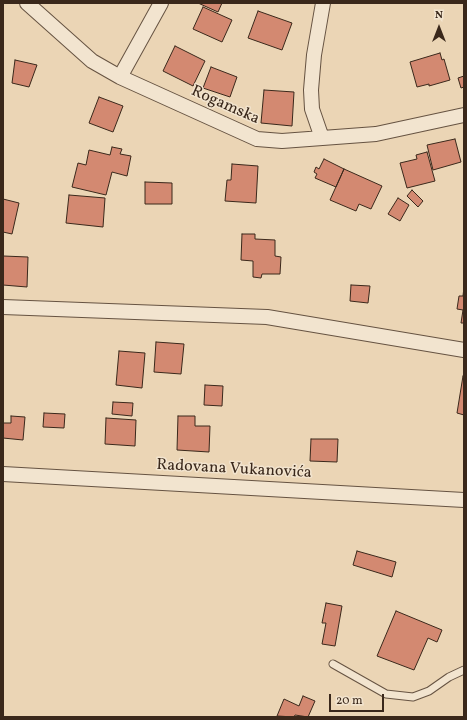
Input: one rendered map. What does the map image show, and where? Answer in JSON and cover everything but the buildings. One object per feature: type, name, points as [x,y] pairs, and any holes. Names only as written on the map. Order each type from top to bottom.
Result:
[{"type":"street","name":"Rogamska","points":[[27,3],[92,61],[120,77],[257,139],[268,141],[376,134],[464,115]]},
{"type":"street","points":[[120,77],[161,3]]},
{"type":"street","points":[[322,138],[312,109],[311,90],[314,55],[323,3]]},
{"type":"street","points":[[3,307],[267,316],[464,350]]},
{"type":"street","name":"Radovana Vukanovića","points":[[3,474],[464,500]]},
{"type":"lane","points":[[333,664],[386,694],[413,697],[429,691],[449,676],[464,670]]}]
